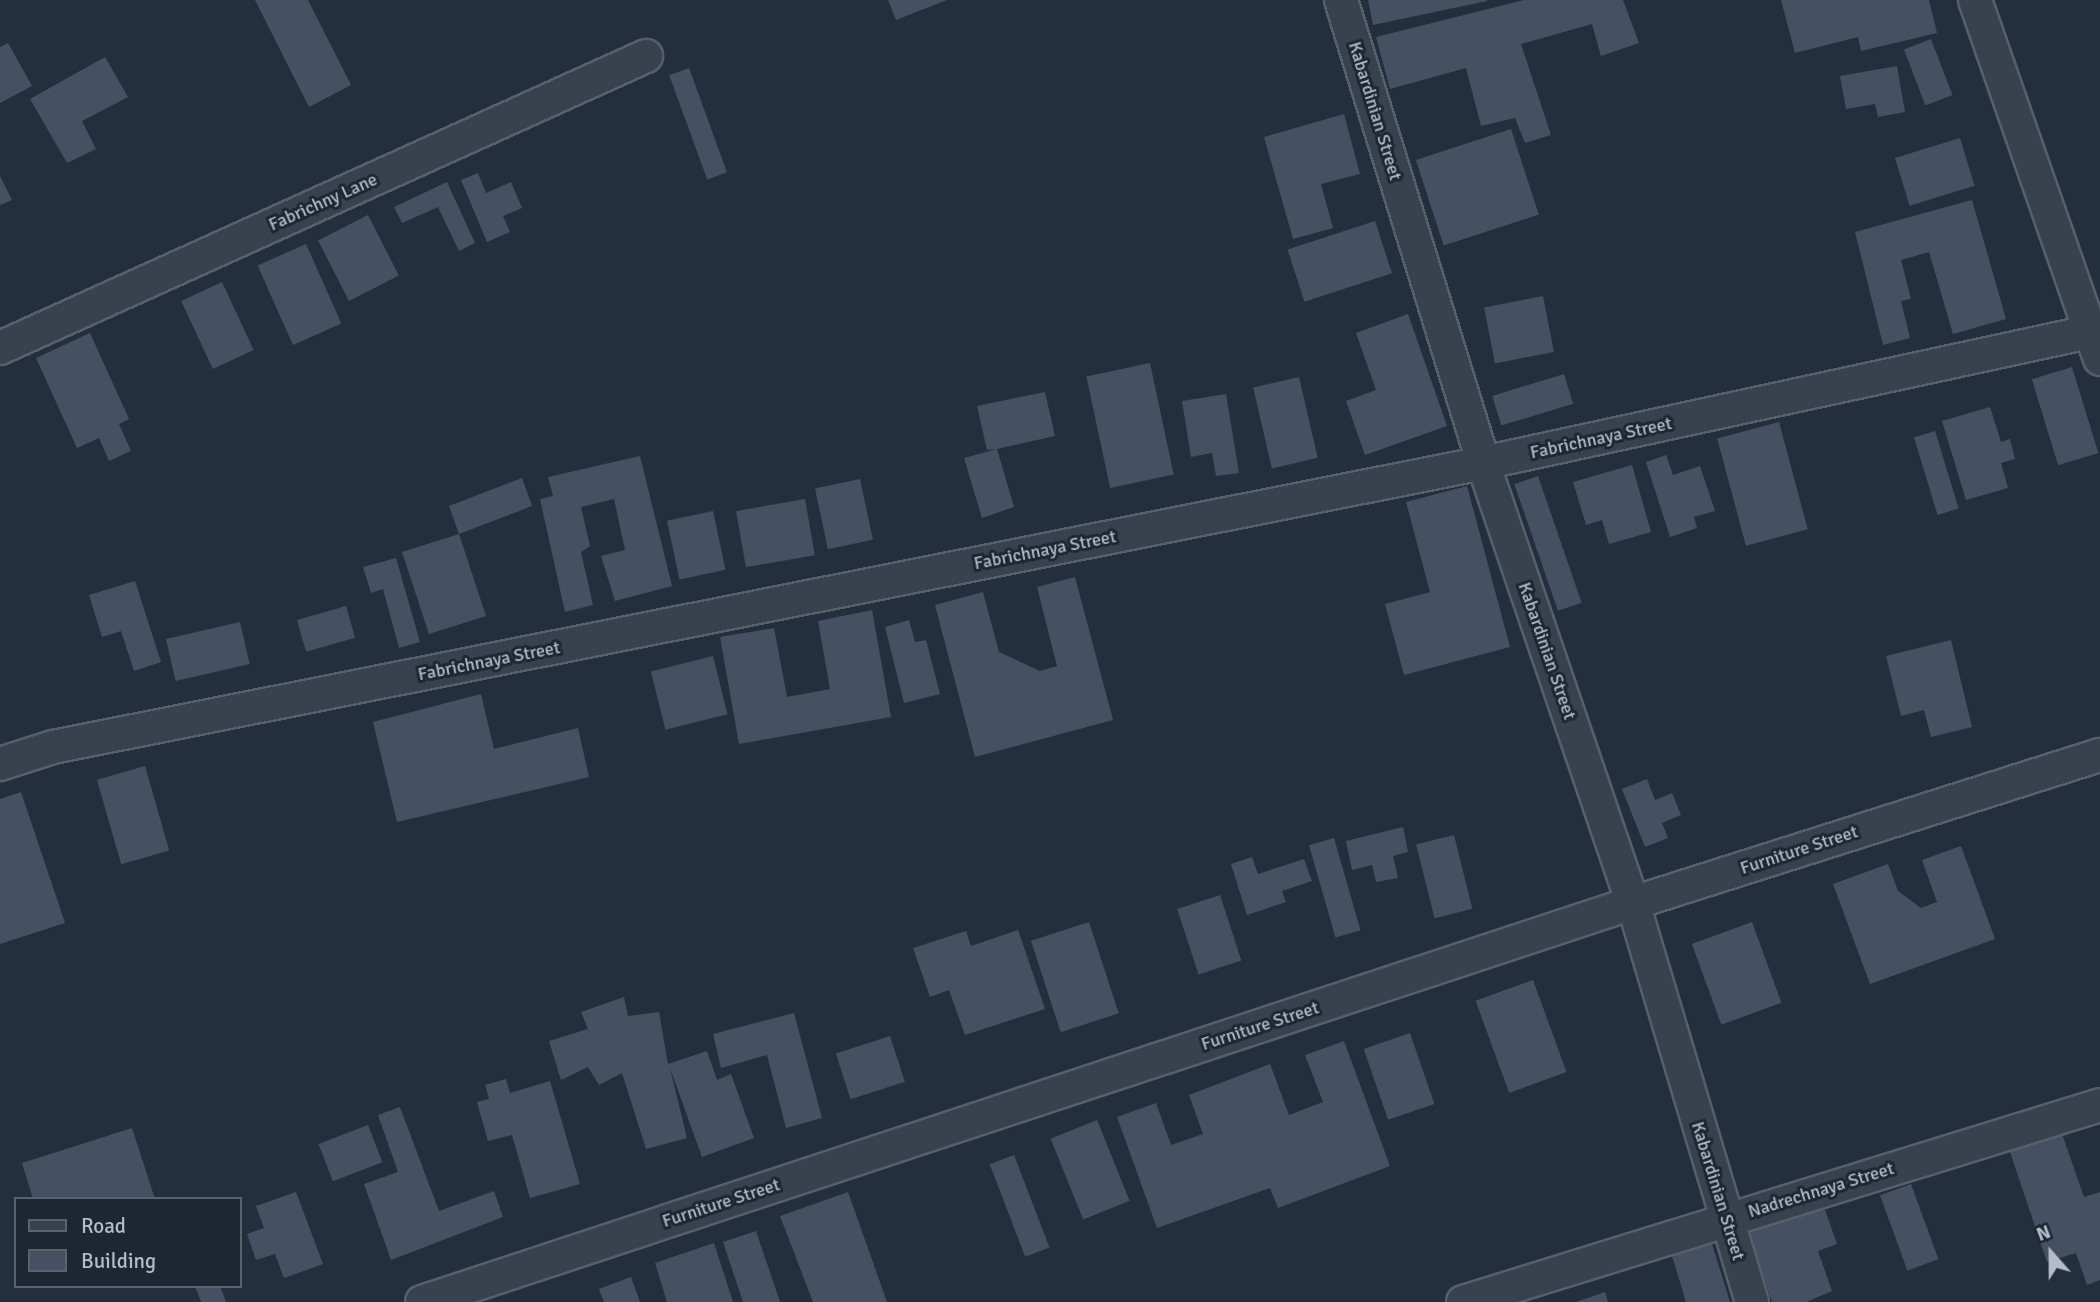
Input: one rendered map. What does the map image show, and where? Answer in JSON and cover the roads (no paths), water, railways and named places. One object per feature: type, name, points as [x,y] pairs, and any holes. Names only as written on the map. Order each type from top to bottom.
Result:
[{"type":"street","name":"Kabardinian Street","points":[[1341,0],[1483,463],[1633,903],[1752,1302]]},
{"type":"street","points":[[1975,0],[2095,346]]},
{"type":"street","name":"Fabrichny Lane","points":[[0,348],[646,56]]},
{"type":"street","name":"Fabrichnaya Street","points":[[0,764],[67,745],[1483,463],[2095,346]]},
{"type":"street","name":"Furniture Street","points":[[422,1302],[1633,903],[2100,755]]},
{"type":"street","name":"Nadrechnaya Street","points":[[1463,1302],[2100,1105]]}]
